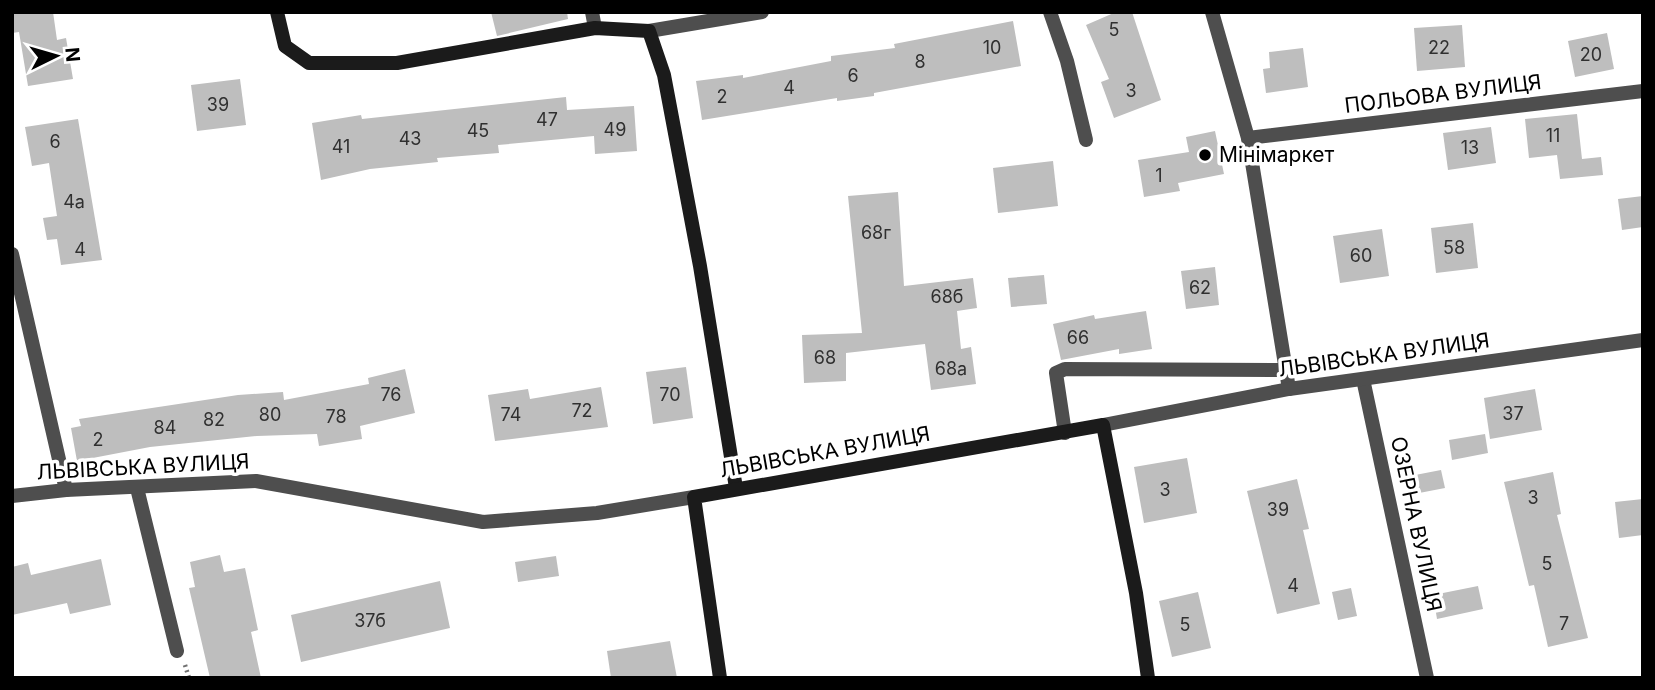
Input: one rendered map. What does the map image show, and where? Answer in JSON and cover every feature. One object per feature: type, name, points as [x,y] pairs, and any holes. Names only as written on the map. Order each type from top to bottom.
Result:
[{"type":"street","points":[[277,12],[285,46],[309,63],[397,63],[595,28],[649,31],[762,12]]},
{"type":"street","points":[[592,12],[595,28]]},
{"type":"street","points":[[1051,12],[1067,61],[1086,140]]},
{"type":"street","points":[[1212,12],[1248,138],[1289,388]]},
{"type":"street","points":[[649,31],[667,89],[700,266],[736,488]]},
{"type":"street","name":"ПОЛЬОВА ВУЛИЦЯ","points":[[1248,138],[1643,91]]},
{"type":"street","points":[[12,254],[66,490]]},
{"type":"street","name":"ЛЬВІВСЬКА ВУЛИЦЯ","points":[[12,496],[66,490],[256,481],[483,522],[597,513],[1065,433],[1289,388],[1643,340]]},
{"type":"street","points":[[1065,433],[1056,373],[1065,369],[1286,370]]},
{"type":"street","name":"ОЗЕРНА ВУЛИЦЯ","points":[[1363,379],[1427,678]]},
{"type":"street","points":[[1103,425],[1136,593],[1148,678]]},
{"type":"street","points":[[137,488],[177,651]]},
{"type":"street","points":[[694,497],[720,678]]},
{"type":"building","points":[[12,12],[53,12],[57,40],[66,38],[73,79],[28,86],[19,32],[12,33]]},
{"type":"building","points":[[491,12],[567,12],[568,19],[497,36]]},
{"type":"building","points":[[1116,12],[1132,12],[1161,100],[1114,118],[1101,82],[1109,79],[1086,25]]},
{"type":"building","points":[[1013,21],[1021,66],[874,93],[874,96],[837,101],[837,98],[702,120],[696,81],[743,75],[743,78],[831,61],[831,56],[895,48],[894,44]]},
{"type":"building","points":[[1462,25],[1465,67],[1417,71],[1414,28]]},
{"type":"building","points":[[1607,33],[1614,69],[1575,77],[1568,41]]},
{"type":"building","points":[[1303,48],[1308,87],[1266,93],[1263,69],[1270,68],[1269,52]]},
{"type":"building","points":[[240,79],[246,125],[197,131],[191,85]]},
{"type":"building","points":[[566,97],[567,110],[634,106],[637,151],[595,154],[594,136],[498,145],[499,153],[437,158],[438,162],[370,169],[321,180],[312,123],[361,115],[362,119]]},
{"type":"building","points":[[1577,114],[1582,159],[1601,157],[1603,175],[1560,179],[1557,155],[1529,158],[1525,119]]},
{"type":"building","points":[[78,119],[102,260],[61,265],[57,239],[47,240],[43,218],[57,216],[49,163],[32,166],[25,127]]},
{"type":"building","points":[[1491,127],[1496,163],[1448,170],[1443,133]]},
{"type":"building","points":[[1215,131],[1224,174],[1178,183],[1180,191],[1144,197],[1138,160],[1189,152],[1186,137]]},
{"type":"building","points":[[1053,161],[1058,206],[998,213],[993,168]]},
{"type":"building","points":[[898,192],[904,286],[973,278],[977,308],[957,311],[961,349],[971,347],[976,384],[931,390],[925,344],[846,353],[846,381],[804,383],[802,335],[862,333],[848,196]]},
{"type":"building","points":[[1643,196],[1643,227],[1622,230],[1618,199]]},
{"type":"building","points":[[1473,223],[1478,268],[1436,273],[1431,228]]},
{"type":"building","points":[[1382,229],[1389,276],[1340,283],[1333,236]]},
{"type":"building","points":[[1215,267],[1219,305],[1186,309],[1181,271]]},
{"type":"building","points":[[1044,275],[1047,304],[1011,307],[1008,278]]},
{"type":"building","points":[[1146,311],[1152,349],[1119,354],[1119,349],[1061,360],[1053,324],[1094,315],[1095,319]]},
{"type":"building","points":[[686,367],[693,418],[653,424],[646,372]]},
{"type":"building","points":[[405,369],[415,413],[360,426],[362,439],[319,446],[317,434],[257,436],[150,447],[77,461],[71,428],[81,426],[79,419],[238,395],[283,392],[284,400],[369,384],[368,378]]},
{"type":"building","points":[[601,387],[608,427],[495,441],[488,395],[528,389],[530,399]]},
{"type":"building","points":[[1535,389],[1542,430],[1490,439],[1484,398]]},
{"type":"building","points":[[1485,434],[1488,453],[1452,460],[1449,440]]},
{"type":"building","points":[[1187,458],[1197,513],[1144,523],[1134,467]]},
{"type":"building","points":[[1441,470],[1445,488],[1414,494],[1410,476]]},
{"type":"building","points":[[1553,472],[1561,514],[1557,515],[1588,638],[1548,647],[1534,585],[1529,586],[1504,482]]},
{"type":"building","points":[[1297,479],[1309,529],[1303,530],[1320,604],[1277,614],[1247,491]]},
{"type":"building","points":[[1643,499],[1643,535],[1619,538],[1615,502]]},
{"type":"building","points":[[220,555],[224,572],[245,568],[258,630],[251,632],[261,678],[210,678],[189,588],[195,587],[190,562]]},
{"type":"building","points":[[556,556],[559,576],[518,582],[515,562]]},
{"type":"building","points":[[101,559],[111,605],[70,614],[67,603],[12,615],[12,567],[28,563],[31,575]]},
{"type":"building","points":[[440,581],[450,628],[301,662],[291,615]]},
{"type":"building","points":[[1478,586],[1483,609],[1437,619],[1433,595]]},
{"type":"building","points":[[1351,588],[1357,616],[1338,620],[1332,592]]},
{"type":"building","points":[[1198,592],[1211,648],[1172,657],[1159,601]]},
{"type":"building","points":[[670,641],[677,678],[611,678],[607,651]]},
{"type":"place","name":"Мінімаркет","points":[[1205,155]]}]
